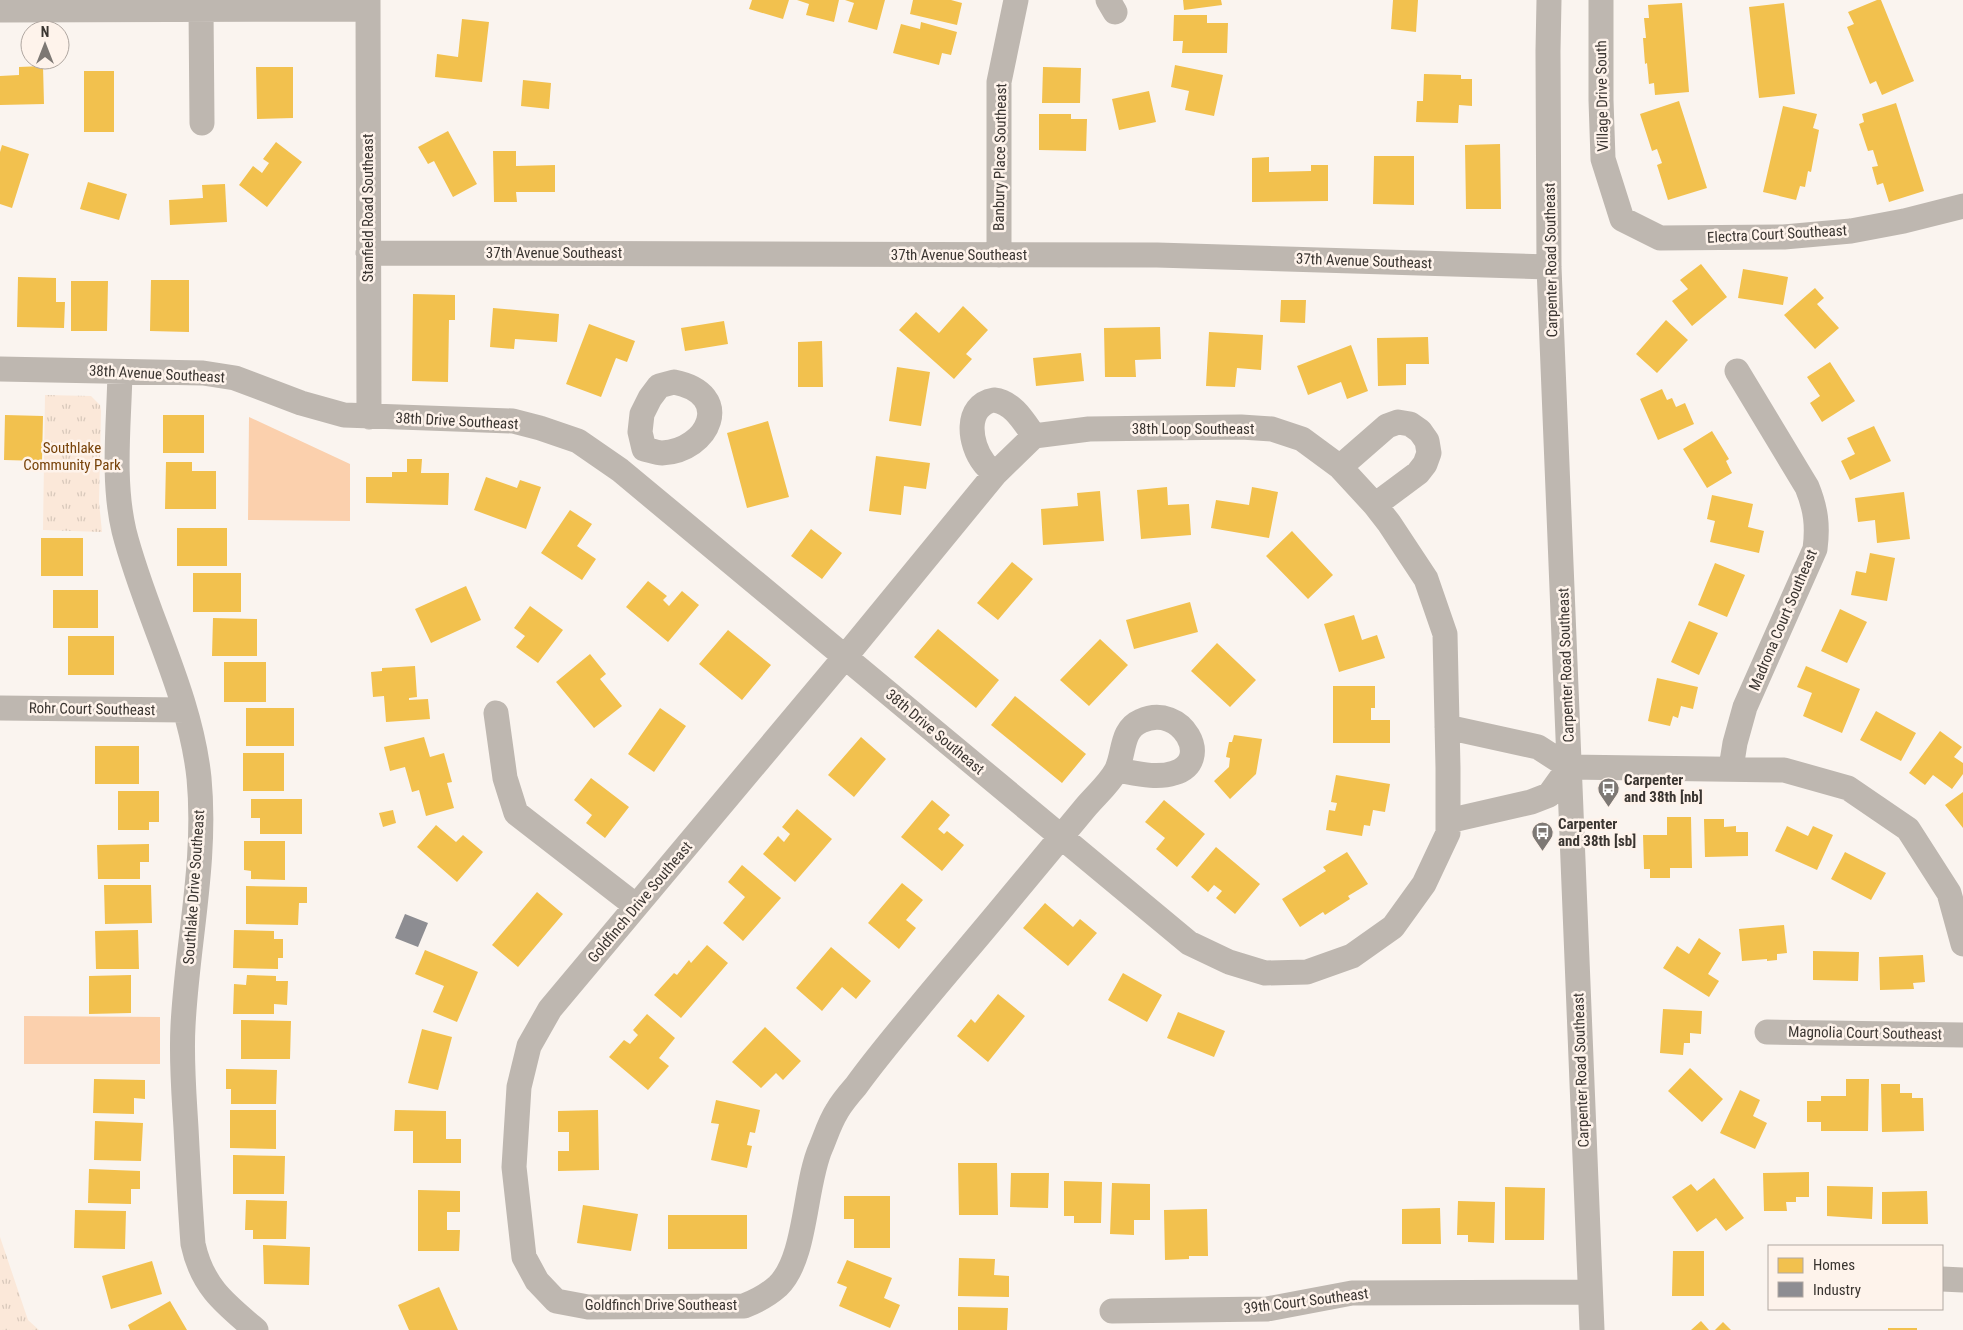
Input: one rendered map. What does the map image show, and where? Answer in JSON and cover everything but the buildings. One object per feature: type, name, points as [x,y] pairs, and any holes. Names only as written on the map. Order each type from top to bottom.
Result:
[{"type":"street","name":"Banbury Place Southeast","points":[[999,255],[1000,82],[1016,0]]},
{"type":"street","name":"Carpenter Road Southeast","points":[[1549,0],[1549,267],[1592,1330]]},
{"type":"street","name":"Village Drive South","points":[[1601,0],[1603,158],[1622,219]]},
{"type":"street","points":[[0,10],[201,9],[368,4]]},
{"type":"street","name":"Stanfield Road Southeast","points":[[368,4],[369,417]]},
{"type":"street","points":[[201,9],[202,123]]},
{"type":"street","name":"Electra Court Southeast","points":[[1622,219],[1660,238],[1784,237],[1851,231],[1904,221],[1963,206]]},
{"type":"street","name":"37th Avenue Southeast","points":[[368,253],[1157,255],[1549,267]]},
{"type":"street","name":"38th Avenue Southeast","points":[[0,369],[203,373],[219,375],[253,384],[301,404],[322,410],[344,415],[369,417]]},
{"type":"street","name":"Madrona Court Southeast","points":[[1731,768],[1735,743],[1745,707],[1815,549],[1818,528],[1815,507],[1807,487],[1737,371]]},
{"type":"street","name":"Southlake Drive Southeast","points":[[120,372],[118,476],[121,513],[129,547],[185,710],[196,754],[201,806],[183,1026],[183,1070],[192,1244],[196,1260],[210,1287],[219,1298],[256,1330]]},
{"type":"street","points":[[845,657],[995,474],[1034,436],[1021,418],[1007,404],[994,400],[981,405],[976,412],[972,420],[972,433],[975,446],[983,462],[995,474]]},
{"type":"street","name":"38th Drive Southeast","points":[[369,417],[513,421],[540,428],[578,442],[620,470],[1189,943],[1229,962],[1265,973],[1307,972],[1352,956],[1393,927],[1424,884],[1448,833],[1447,727]]},
{"type":"street","points":[[1340,467],[1387,426],[1398,422],[1410,424],[1420,431],[1427,441],[1428,453],[1425,464],[1418,473],[1375,505]]},
{"type":"street","name":"38th Loop Southeast","points":[[1034,436],[1089,429],[1242,427],[1272,429],[1302,439],[1340,467],[1375,505],[1426,579],[1445,634],[1447,727]]},
{"type":"street","points":[[620,470],[644,449]]},
{"type":"street","name":"Goldfinch Drive Southeast","points":[[845,657],[550,1009],[529,1046],[519,1087],[514,1167],[524,1257],[537,1281],[556,1301],[588,1307],[744,1306],[763,1298],[780,1284],[792,1266],[816,1158],[837,1110],[876,1059],[1116,770]]},
{"type":"street","name":"Rohr Court Southeast","points":[[0,708],[185,710]]},
{"type":"street","points":[[496,713],[505,778],[516,813],[636,906]]},
{"type":"street","points":[[1447,727],[1538,747],[1569,767],[1784,770],[1848,788],[1908,829],[1950,893],[1963,944]]},
{"type":"street","points":[[1448,821],[1527,803],[1549,795],[1569,767]]},
{"type":"street","name":"Magnolia Court Southeast","points":[[1767,1032],[1963,1035]]},
{"type":"street","points":[[1943,1279],[1963,1280]]},
{"type":"street","name":"39th Court Southeast","points":[[1112,1311],[1267,1309],[1352,1293],[1590,1292]]},
{"type":"green space","name":"Southlake Community Park","points":[[45,395],[91,396],[100,405],[99,502],[102,532],[43,530]]},
{"type":"green space","points":[[0,1237],[28,1320],[39,1330],[0,1330]]},
{"type":"shaded area","points":[[249,417],[350,464],[350,521],[248,520]]},
{"type":"shaded area","points":[[24,1016],[160,1017],[160,1064],[24,1064]]},
{"type":"place","name":"Carpenter and 38th [nb]","points":[[1608,808]]},
{"type":"place","name":"Carpenter and 38th [sb]","points":[[1542,852]]}]
